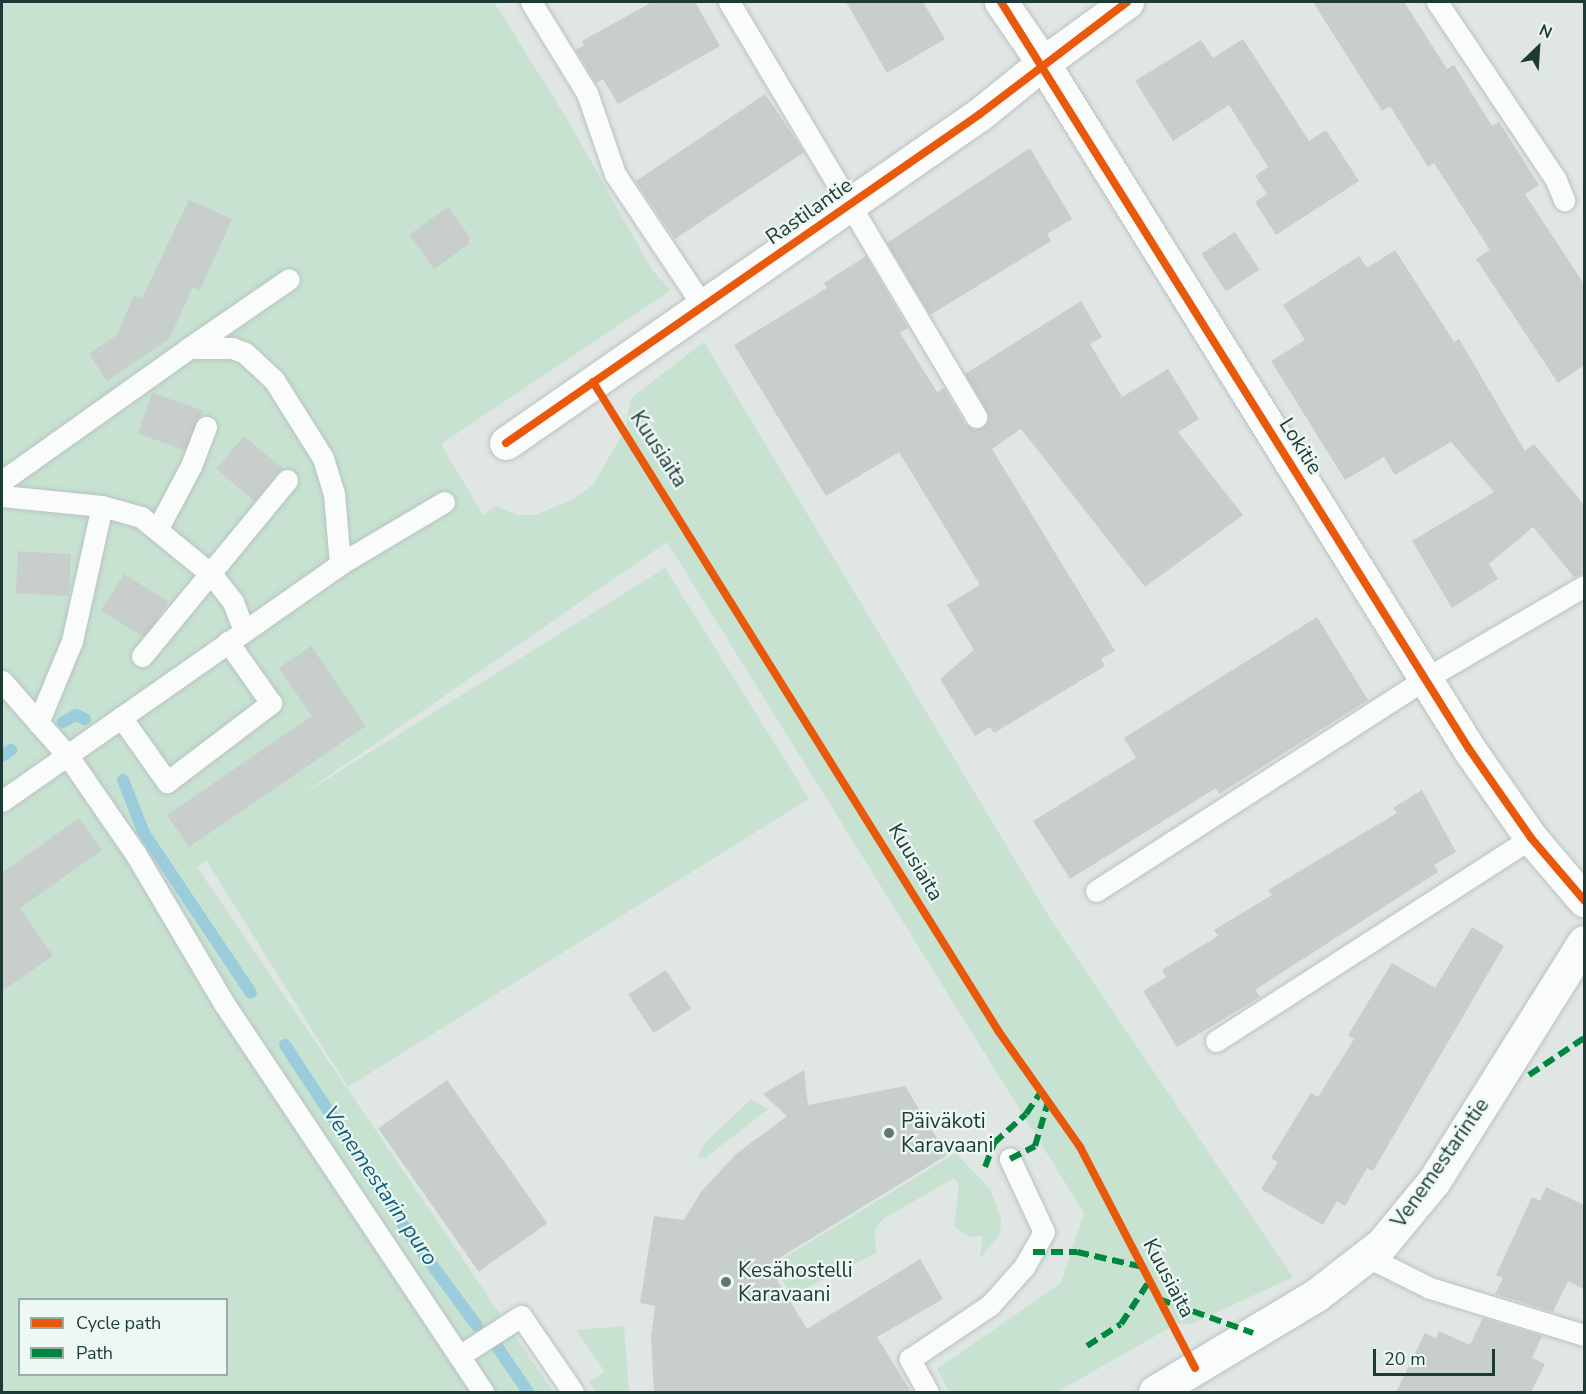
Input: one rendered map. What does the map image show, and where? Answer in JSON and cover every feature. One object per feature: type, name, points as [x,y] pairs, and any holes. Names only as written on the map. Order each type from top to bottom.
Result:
[{"type":"street","name":"Lokitie","points":[[1001,2],[1043,63],[1425,679],[1531,838],[1584,900]]},
{"type":"street","name":"Rastilantie","points":[[506,443],[980,114],[1043,63],[1127,2]]},
{"type":"street","name":"Venemestarintie","points":[[1155,1392],[1316,1296],[1368,1257],[1434,1181],[1584,942]]},
{"type":"lane","points":[[531,2],[587,93],[615,174],[703,306]]},
{"type":"lane","points":[[729,2],[976,417]]},
{"type":"lane","points":[[1437,2],[1556,180],[1564,200]]},
{"type":"lane","points":[[2,481],[289,279]]},
{"type":"lane","points":[[189,348],[232,348],[245,353],[298,413],[323,458],[334,493],[340,564]]},
{"type":"lane","points":[[158,528],[206,427]]},
{"type":"lane","points":[[142,656],[212,575],[288,480]]},
{"type":"lane","points":[[2,496],[102,506],[141,517],[158,528],[212,575],[233,602],[236,636],[271,703],[167,782],[121,717]]},
{"type":"lane","points":[[2,801],[340,564],[444,502]]},
{"type":"lane","points":[[38,723],[72,641],[102,506]]},
{"type":"lane","points":[[1096,891],[1425,679],[1584,586]]},
{"type":"lane","points":[[2,681],[68,756],[135,853],[223,1002],[483,1392]]},
{"type":"lane","points":[[1216,1041],[1531,838]]},
{"type":"lane","points":[[928,1392],[910,1359],[990,1305],[1024,1267],[1044,1232],[1010,1159]]},
{"type":"lane","points":[[1368,1257],[1430,1288],[1584,1335]]},
{"type":"lane","points":[[459,1356],[521,1316],[573,1392]]},
{"type":"green space","points":[[2,2],[494,2],[569,122],[652,270],[671,290],[441,444],[483,515],[496,506],[517,515],[534,515],[572,500],[594,484],[625,429],[631,398],[704,342],[1053,923],[1293,1277],[1191,1324],[1178,1323],[1057,1392],[949,1392],[937,1369],[1061,1283],[1084,1213],[667,542],[197,867],[553,1392],[2,1392]]},
{"type":"green space","points":[[665,568],[809,799],[348,1087],[204,856]]},
{"type":"green space","points":[[751,1099],[768,1109],[704,1159],[698,1157],[704,1144]]},
{"type":"green space","points":[[956,1153],[990,1189],[1001,1218],[1000,1234],[980,1258],[983,1236],[970,1237],[954,1226],[959,1184],[954,1178],[883,1219],[875,1230],[876,1253],[792,1295],[772,1265]]},
{"type":"green space","points":[[624,1326],[629,1392],[596,1392],[589,1382],[605,1372],[576,1330]]},
{"type":"building","points":[[652,2],[695,2],[720,46],[618,104],[603,79],[596,83],[576,50],[584,45],[582,41]]},
{"type":"building","points":[[846,2],[923,2],[945,39],[887,73]]},
{"type":"building","points":[[1313,2],[1404,2],[1447,69],[1454,65],[1492,126],[1499,122],[1539,185],[1525,194],[1584,284],[1584,365],[1558,383],[1476,259],[1490,250],[1434,163],[1428,167],[1390,106],[1382,111]]},
{"type":"building","points":[[1243,39],[1309,141],[1326,130],[1359,181],[1276,235],[1255,202],[1267,194],[1255,176],[1268,167],[1229,105],[1173,141],[1135,81],[1201,40],[1213,58]]},
{"type":"building","points":[[765,94],[804,152],[675,239],[636,181]]},
{"type":"building","points":[[1030,148],[1072,219],[1047,234],[1051,241],[930,315],[887,243]]},
{"type":"building","points":[[189,200],[232,219],[200,290],[193,287],[169,339],[107,381],[89,354],[117,335],[134,295],[142,298]]},
{"type":"building","points":[[448,207],[469,236],[469,244],[434,269],[409,235]]},
{"type":"building","points":[[1235,232],[1260,270],[1226,292],[1201,254]]},
{"type":"building","points":[[1395,250],[1454,342],[1459,339],[1525,451],[1534,444],[1584,505],[1584,573],[1574,577],[1533,527],[1489,564],[1498,579],[1452,608],[1412,541],[1494,492],[1451,442],[1395,475],[1384,457],[1345,480],[1271,361],[1305,340],[1283,305],[1359,256],[1367,268]]},
{"type":"building","points":[[866,256],[908,328],[900,333],[937,392],[944,388],[965,424],[976,430],[987,424],[989,416],[965,374],[1081,301],[1102,337],[1090,344],[1122,397],[1168,369],[1199,419],[1178,432],[1243,515],[1145,587],[1021,429],[992,449],[1115,651],[1101,659],[1105,666],[994,733],[990,727],[975,736],[940,679],[974,650],[947,605],[980,585],[899,452],[826,496],[734,345],[827,288],[824,283]]},
{"type":"building","points":[[152,393],[202,410],[188,451],[138,434]]},
{"type":"building","points":[[244,436],[282,468],[255,501],[216,469]]},
{"type":"building","points":[[18,551],[71,554],[69,596],[16,593]]},
{"type":"building","points":[[124,574],[168,602],[145,638],[101,610]]},
{"type":"building","points":[[1317,617],[1368,700],[1219,794],[1216,788],[1070,879],[1033,821],[1136,758],[1124,738]]},
{"type":"building","points":[[311,646],[366,726],[189,847],[167,815],[312,716],[279,668]]},
{"type":"building","points":[[1422,790],[1456,852],[1434,865],[1438,872],[1255,990],[1260,997],[1177,1047],[1143,991],[1166,977],[1162,970],[1218,936],[1214,930],[1272,895],[1268,890],[1397,813],[1393,808]]},
{"type":"building","points":[[79,818],[102,850],[20,908],[53,956],[2,991],[2,873]]},
{"type":"building","points":[[1472,927],[1504,946],[1373,1171],[1367,1168],[1345,1206],[1337,1201],[1323,1225],[1261,1189],[1278,1162],[1271,1158],[1311,1093],[1318,1097],[1354,1039],[1348,1035],[1392,963],[1435,988]]},
{"type":"building","points":[[666,970],[691,1009],[653,1033],[628,995]]},
{"type":"building","points":[[804,1070],[808,1105],[905,1086],[947,1155],[768,1265],[807,1329],[920,1259],[943,1299],[877,1337],[911,1392],[654,1392],[651,1336],[655,1306],[640,1303],[654,1216],[684,1220],[701,1192],[736,1154],[787,1116],[763,1094]]},
{"type":"building","points":[[447,1080],[547,1223],[479,1272],[378,1128]]},
{"type":"building","points":[[1546,1187],[1584,1205],[1584,1289],[1568,1281],[1553,1312],[1495,1294],[1503,1278],[1496,1275],[1532,1197],[1540,1201]]},
{"type":"building","points":[[1483,1318],[1542,1336],[1532,1358],[1545,1364],[1531,1392],[1396,1392],[1425,1333],[1436,1338],[1439,1331],[1470,1345]]},
{"type":"waterway","points":[[63,722],[76,715],[85,719]]},
{"type":"waterway","points":[[2,756],[11,750]]},
{"type":"waterway","name":"Venemestarin puro","points":[[123,780],[144,833],[251,993]]},
{"type":"waterway","name":"Venemestarin puro","points":[[285,1045],[410,1235],[477,1326]]},
{"type":"waterway","name":"Venemestarin puro","points":[[498,1348],[528,1392]]},
{"type":"marked path","points":[[1529,1075],[1584,1038]]},
{"type":"marked path","points":[[985,1167],[994,1143],[1026,1114],[1041,1092]]},
{"type":"marked path","points":[[1010,1159],[1035,1146],[1048,1102]]},
{"type":"marked path","points":[[1033,1252],[1077,1252],[1143,1267]]},
{"type":"marked path","points":[[1087,1346],[1121,1324],[1150,1280]]},
{"type":"marked path","points":[[1159,1299],[1253,1333]]},
{"type":"cycle path","points":[[1001,2],[1469,749],[1531,838],[1584,900]]},
{"type":"cycle path","points":[[506,443],[980,114],[1127,2]]},
{"type":"cycle path","name":"Kuusiaita","points":[[593,382],[999,1032],[1080,1147],[1195,1368]]},
{"type":"place","name":"Päiväkoti Karavaani","points":[[889,1133]]},
{"type":"place","name":"Kesähostelli Karavaani","points":[[726,1282]]}]
